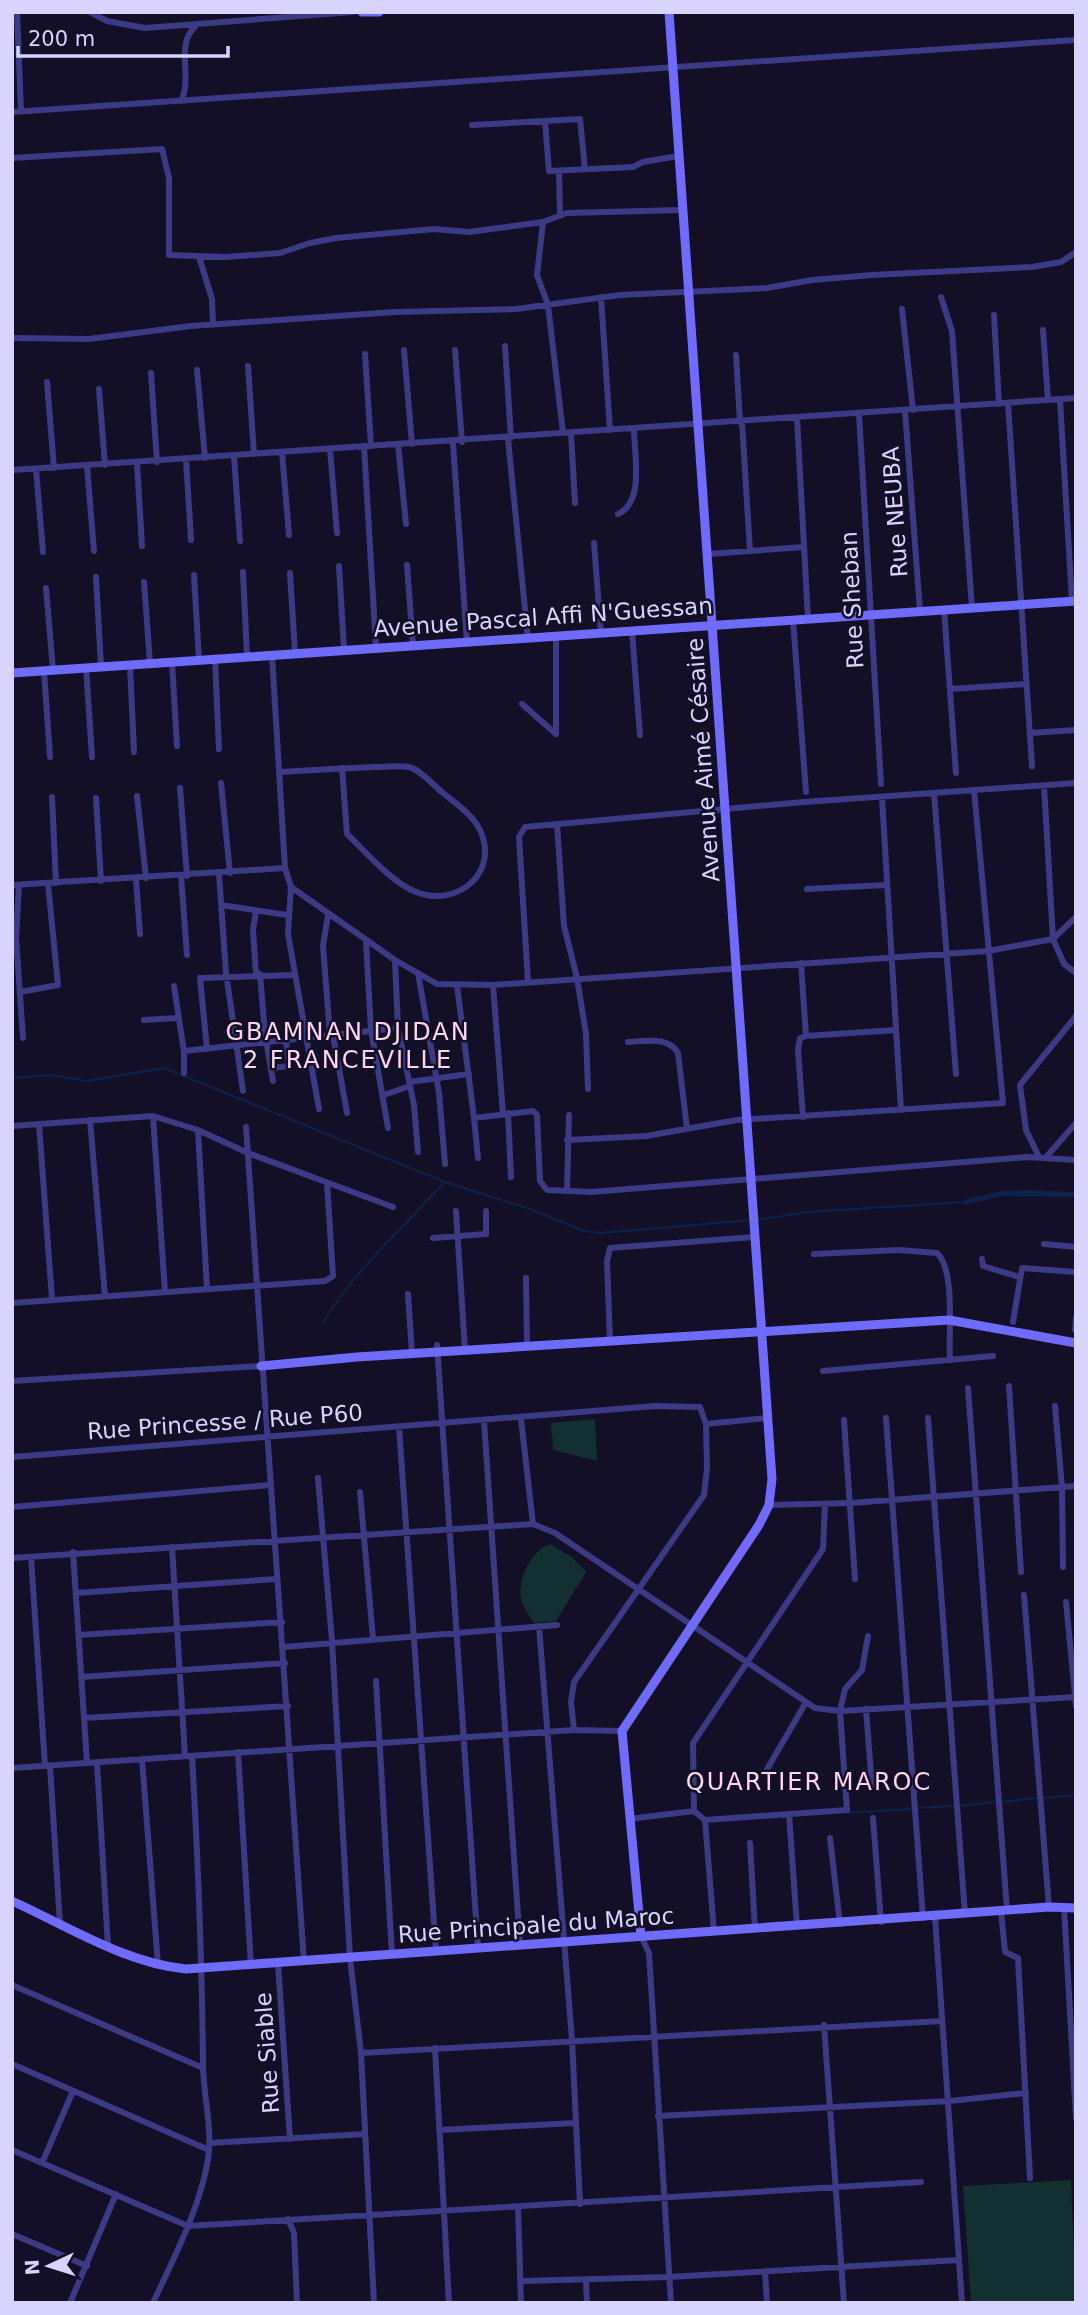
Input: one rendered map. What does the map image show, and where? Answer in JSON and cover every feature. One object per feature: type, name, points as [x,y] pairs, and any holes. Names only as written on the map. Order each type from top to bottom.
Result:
[{"type":"street","points":[[17,12],[21,111]]},
{"type":"street","points":[[90,12],[107,22],[132,27],[196,26],[352,12]]},
{"type":"street","points":[[362,12],[379,12]]},
{"type":"street","name":"Avenue Aimé Césaire","points":[[669,12],[687,293],[738,967],[760,1332],[772,1479],[769,1505]]},
{"type":"street","points":[[181,101],[187,86],[186,40],[196,26]]},
{"type":"street","points":[[12,112],[1076,40]]},
{"type":"street","points":[[472,125],[580,119],[585,169]]},
{"type":"street","points":[[545,121],[547,168],[550,172],[633,167],[643,162],[678,156]]},
{"type":"street","points":[[12,158],[162,149],[169,178],[169,255],[199,257],[280,253],[336,238],[434,229],[469,232],[543,222],[560,215],[682,210]]},
{"type":"street","points":[[559,171],[560,215]]},
{"type":"street","points":[[543,222],[537,275],[548,305],[563,433]]},
{"type":"street","points":[[12,338],[89,339],[213,325],[548,305],[601,297],[767,288],[812,280],[872,275],[1032,267],[1061,262],[1076,252]]},
{"type":"street","points":[[199,257],[212,299],[213,325]]},
{"type":"street","points":[[601,297],[610,430]]},
{"type":"street","points":[[941,297],[952,331],[972,608]]},
{"type":"street","name":"Rue NEUBA","points":[[902,309],[920,611]]},
{"type":"street","points":[[994,315],[999,404]]},
{"type":"street","points":[[1043,330],[1048,400]]},
{"type":"street","points":[[505,346],[510,438],[528,639]]},
{"type":"street","points":[[404,350],[412,444]]},
{"type":"street","points":[[454,350],[462,442]]},
{"type":"street","points":[[365,354],[376,647]]},
{"type":"street","points":[[736,355],[750,551]]},
{"type":"street","points":[[248,366],[254,454]]},
{"type":"street","points":[[197,370],[205,458]]},
{"type":"street","points":[[151,373],[157,462]]},
{"type":"street","points":[[47,382],[54,468]]},
{"type":"street","points":[[99,389],[105,465]]},
{"type":"street","points":[[12,470],[398,444],[453,443],[1076,398]]},
{"type":"street","points":[[1060,400],[1074,601]]},
{"type":"street","points":[[1008,403],[1032,766]]},
{"type":"street","name":"Rue Sheban","points":[[859,414],[881,784]]},
{"type":"street","points":[[797,418],[808,618]]},
{"type":"street","points":[[618,514],[629,508],[635,494],[634,428]]},
{"type":"street","points":[[572,433],[575,503]]},
{"type":"street","points":[[453,443],[467,643]]},
{"type":"street","points":[[398,444],[406,524]]},
{"type":"street","points":[[330,449],[337,533]]},
{"type":"street","points":[[282,452],[289,535]]},
{"type":"street","points":[[234,456],[240,541]]},
{"type":"street","points":[[186,459],[191,540]]},
{"type":"street","points":[[137,463],[142,547]]},
{"type":"street","points":[[87,466],[94,551]]},
{"type":"street","points":[[36,469],[43,552]]},
{"type":"street","points":[[594,543],[601,634]]},
{"type":"street","points":[[708,554],[804,547]]},
{"type":"street","points":[[407,565],[413,645]]},
{"type":"street","points":[[340,566],[344,649]]},
{"type":"street","points":[[243,572],[247,656]]},
{"type":"street","points":[[290,573],[295,653]]},
{"type":"street","points":[[194,575],[199,660]]},
{"type":"street","points":[[96,577],[101,666]]},
{"type":"street","points":[[144,582],[150,663]]},
{"type":"street","points":[[46,588],[50,757]]},
{"type":"street","name":"Avenue Pascal Affi N'Guessan","points":[[12,673],[1074,601]]},
{"type":"street","points":[[944,609],[956,773]]},
{"type":"street","points":[[793,620],[806,792]]},
{"type":"street","points":[[632,631],[639,735]]},
{"type":"street","points":[[522,704],[556,734],[556,638]]},
{"type":"street","points":[[272,655],[285,868],[291,887],[287,915],[305,1038],[319,1109]]},
{"type":"street","points":[[215,659],[219,749]]},
{"type":"street","points":[[172,662],[177,746]]},
{"type":"street","points":[[130,664],[134,752]]},
{"type":"street","points":[[86,667],[92,757]]},
{"type":"street","points":[[950,689],[1026,684]]},
{"type":"street","points":[[1030,733],[1076,730]]},
{"type":"street","points":[[281,772],[342,768],[410,767],[468,814],[480,828],[485,844],[483,864],[473,883],[461,892],[443,897],[426,895],[402,885],[347,834],[342,768]]},
{"type":"street","points":[[221,783],[230,873]]},
{"type":"street","points":[[528,982],[519,837],[525,827],[1076,783]]},
{"type":"street","points":[[1044,786],[1054,939],[1064,964],[1076,974]]},
{"type":"street","points":[[180,788],[187,955]]},
{"type":"street","points":[[567,1140],[646,1136],[747,1121],[1003,1103],[974,790]]},
{"type":"street","points":[[934,793],[957,1074]]},
{"type":"street","points":[[137,796],[145,878]]},
{"type":"street","points":[[52,797],[56,883]]},
{"type":"street","points":[[96,798],[101,881]]},
{"type":"street","points":[[882,798],[901,1110]]},
{"type":"street","points":[[557,824],[564,926],[577,978],[586,1034],[588,1089]]},
{"type":"street","points":[[23,1038],[16,938],[16,885],[285,868]]},
{"type":"street","points":[[219,874],[226,975],[243,1091]]},
{"type":"street","points":[[136,878],[140,934]]},
{"type":"street","points":[[20,992],[58,985],[48,884]]},
{"type":"street","points":[[807,889],[886,885]]},
{"type":"street","points":[[291,887],[395,960],[438,984],[457,985],[493,985],[988,951],[1054,939],[1076,916]]},
{"type":"street","points":[[221,905],[287,915]]},
{"type":"street","points":[[257,911],[253,930],[273,1081]]},
{"type":"street","points":[[328,915],[323,946],[332,1035],[347,1114]]},
{"type":"street","points":[[366,942],[371,1030],[388,1128]]},
{"type":"street","points":[[395,960],[398,1028],[418,1152]]},
{"type":"street","points":[[802,963],[806,1036]]},
{"type":"street","points":[[418,972],[445,1164]]},
{"type":"street","points":[[207,1049],[200,978],[226,975],[295,975]]},
{"type":"street","points":[[457,985],[478,1158]]},
{"type":"street","points":[[493,985],[511,1177]]},
{"type":"street","points":[[174,986],[184,1052],[184,1073]]},
{"type":"street","points":[[12,1006],[21,1006]]},
{"type":"street","points":[[1039,1157],[1026,1130],[1019,1088],[1076,1016]]},
{"type":"street","points":[[144,1020],[177,1018]]},
{"type":"street","points":[[184,1052],[398,1028]]},
{"type":"street","points":[[803,1117],[797,1050],[800,1038],[896,1030]]},
{"type":"street","points":[[271,1068],[289,1066],[286,1041]]},
{"type":"street","points":[[628,1041],[658,1041],[674,1047],[678,1053],[687,1129]]},
{"type":"street","points":[[384,1095],[409,1084],[468,1074]]},
{"type":"street","points":[[474,1118],[533,1111],[537,1115],[542,1188],[591,1192],[1048,1156],[1076,1160]]},
{"type":"street","points":[[567,1190],[569,1115]]},
{"type":"street","points":[[153,1116],[165,1292]]},
{"type":"street","points":[[12,1126],[153,1116],[198,1130],[248,1153],[393,1207]]},
{"type":"street","points":[[90,1120],[104,1296]]},
{"type":"street","points":[[1048,1156],[1076,1123]]},
{"type":"street","points":[[39,1124],[52,1299]]},
{"type":"street","points":[[246,1127],[304,1962]]},
{"type":"street","points":[[198,1130],[206,1289]]},
{"type":"street","points":[[12,1303],[325,1281],[333,1276],[327,1183]]},
{"type":"street","points":[[456,1211],[465,1350]]},
{"type":"street","points":[[433,1238],[486,1234],[486,1211]]},
{"type":"street","points":[[610,1342],[607,1261],[610,1248],[754,1237]]},
{"type":"street","points":[[1044,1244],[1076,1247]]},
{"type":"street","points":[[814,1254],[932,1250],[941,1257],[946,1273],[950,1360]]},
{"type":"street","points":[[982,1259],[983,1266],[989,1270],[1019,1277]]},
{"type":"street","points":[[1013,1322],[1019,1277],[1024,1267],[1076,1272]]},
{"type":"street","points":[[526,1278],[527,1347]]},
{"type":"street","points":[[408,1294],[412,1353]]},
{"type":"street","points":[[1075,1330],[1076,1318]]},
{"type":"street","points":[[12,1381],[261,1366],[412,1353],[437,1348],[465,1350],[527,1347],[949,1320],[1076,1343]]},
{"type":"street","points":[[437,1348],[478,1948]]},
{"type":"street","points":[[823,1371],[993,1356]]},
{"type":"street","points":[[1009,1386],[1021,1572]]},
{"type":"street","points":[[968,1388],[992,1701],[1005,1952],[1018,1958],[1030,2178]]},
{"type":"street","name":"Rue Princesse / Rue P60","points":[[12,1457],[692,1405],[700,1407],[706,1424]]},
{"type":"street","points":[[1055,1406],[1062,1487],[1063,1567]]},
{"type":"street","points":[[574,1730],[571,1702],[574,1682],[704,1495],[707,1468],[706,1424],[767,1418]]},
{"type":"street","points":[[886,1418],[923,1918]]},
{"type":"street","points":[[929,1418],[965,1914]]},
{"type":"street","points":[[522,1419],[533,1524]]},
{"type":"street","points":[[844,1420],[855,1579]]},
{"type":"street","points":[[484,1421],[520,1945]]},
{"type":"street","points":[[399,1427],[416,1635],[436,1951]]},
{"type":"street","points":[[318,1478],[332,1641],[350,1958],[361,2053],[374,2303]]},
{"type":"street","points":[[12,1507],[270,1485]]},
{"type":"street","points":[[671,2303],[649,1948],[640,1936],[622,1731],[769,1505],[851,1503],[1076,1486]]},
{"type":"street","points":[[360,1492],[373,1638]]},
{"type":"street","points":[[694,1811],[693,1743],[823,1549],[825,1504]]},
{"type":"street","points":[[12,1558],[533,1524],[555,1532],[805,1704],[821,1710],[1075,1697]]},
{"type":"street","points":[[153,2303],[188,2226],[209,2146],[203,2068],[200,1969],[202,1921],[183,1713],[172,1547]]},
{"type":"street","points":[[73,1552],[87,1763]]},
{"type":"street","points":[[31,1557],[60,1924]]},
{"type":"street","points":[[76,1593],[277,1579]]},
{"type":"street","points":[[1024,1595],[1049,1907]]},
{"type":"street","points":[[1066,1602],[1076,1706]]},
{"type":"street","points":[[79,1635],[282,1622]]},
{"type":"street","points":[[284,1647],[332,1641],[557,1625]]},
{"type":"street","points":[[539,1626],[572,2040],[580,2204]]},
{"type":"street","points":[[629,1819],[694,1811],[705,1820],[847,1810],[840,1711],[845,1689],[862,1670],[869,1636]]},
{"type":"street","points":[[81,1677],[285,1663]]},
{"type":"street","points":[[376,1681],[392,1955]]},
{"type":"street","points":[[766,1771],[805,1704]]},
{"type":"street","points":[[84,1718],[288,1706]]},
{"type":"street","points":[[866,1709],[872,1787]]},
{"type":"street","points":[[12,1768],[238,1752],[339,1748],[574,1730],[622,1731]]},
{"type":"street","points":[[238,1752],[251,1966]]},
{"type":"street","points":[[142,1759],[158,1965]]},
{"type":"street","points":[[97,1763],[108,1946]]},
{"type":"street","points":[[789,1814],[797,1926]]},
{"type":"street","points":[[873,1818],[881,1922]]},
{"type":"street","points":[[705,1820],[713,1932]]},
{"type":"street","points":[[830,1838],[840,1924]]},
{"type":"street","points":[[750,1843],[755,1929]]},
{"type":"street","name":"Rue Principale du Maroc","points":[[12,1901],[108,1946],[158,1965],[200,1969],[640,1936],[881,1922],[1049,1907],[1076,1908]]},
{"type":"street","points":[[1063,1907],[1076,2118]]},
{"type":"street","points":[[935,1917],[950,2101],[962,2303]]},
{"type":"street","name":"Rue Siable","points":[[278,1964],[290,2139]]},
{"type":"street","points":[[1067,1970],[1076,1976]]},
{"type":"street","points":[[12,1985],[203,2068]]},
{"type":"street","points":[[361,2053],[499,2047],[824,2025],[942,2021]]},
{"type":"street","points":[[824,2025],[844,2303]]},
{"type":"street","points":[[435,2048],[449,2303]]},
{"type":"street","points":[[12,2064],[209,2146],[364,2134]]},
{"type":"street","points":[[42,2163],[74,2091]]},
{"type":"street","points":[[658,2116],[950,2101],[1026,2093]]},
{"type":"street","points":[[439,2130],[576,2123]]},
{"type":"street","points":[[12,2150],[188,2226],[921,2182]]},
{"type":"street","points":[[70,2303],[116,2194]]},
{"type":"street","points":[[518,2207],[521,2303]]},
{"type":"street","points":[[288,2219],[294,2233],[297,2303]]},
{"type":"street","points":[[12,2234],[87,2266]]},
{"type":"street","points":[[522,2281],[586,2281],[959,2260]]},
{"type":"street","points":[[765,2272],[767,2303]]},
{"type":"street","points":[[586,2281],[587,2303]]},
{"type":"green space","points":[[595,1419],[597,1461],[553,1450],[551,1423]]},
{"type":"green space","points":[[550,1544],[572,1557],[586,1572],[556,1621],[534,1623],[523,1605],[521,1586],[531,1560],[543,1547]]},
{"type":"green space","points":[[1071,2180],[1076,2303],[971,2303],[963,2186]]},
{"type":"water","points":[[1002,1191],[1076,1192],[1076,1197],[1002,1196],[964,1205],[963,1200]]},
{"type":"waterway","points":[[12,1078],[52,1075],[87,1081],[164,1068],[445,1182],[533,1210],[584,1231],[602,1233],[751,1220]]},
{"type":"waterway","points":[[322,1324],[349,1285],[444,1182]]},
{"type":"waterway","points":[[757,1220],[807,1212],[964,1202]]},
{"type":"waterway","points":[[1042,1798],[1076,1795]]},
{"type":"waterway","points":[[1000,1802],[1037,1798]]},
{"type":"waterway","points":[[959,1806],[995,1802]]},
{"type":"waterway","points":[[917,1808],[953,1806]]},
{"type":"waterway","points":[[847,1813],[911,1809]]},
{"type":"district","name":"GBAMNAN DJIDAN 2 FRANCEVILLE","points":[[348,1046]]},
{"type":"district","name":"QUARTIER MAROC","points":[[809,1782]]}]
